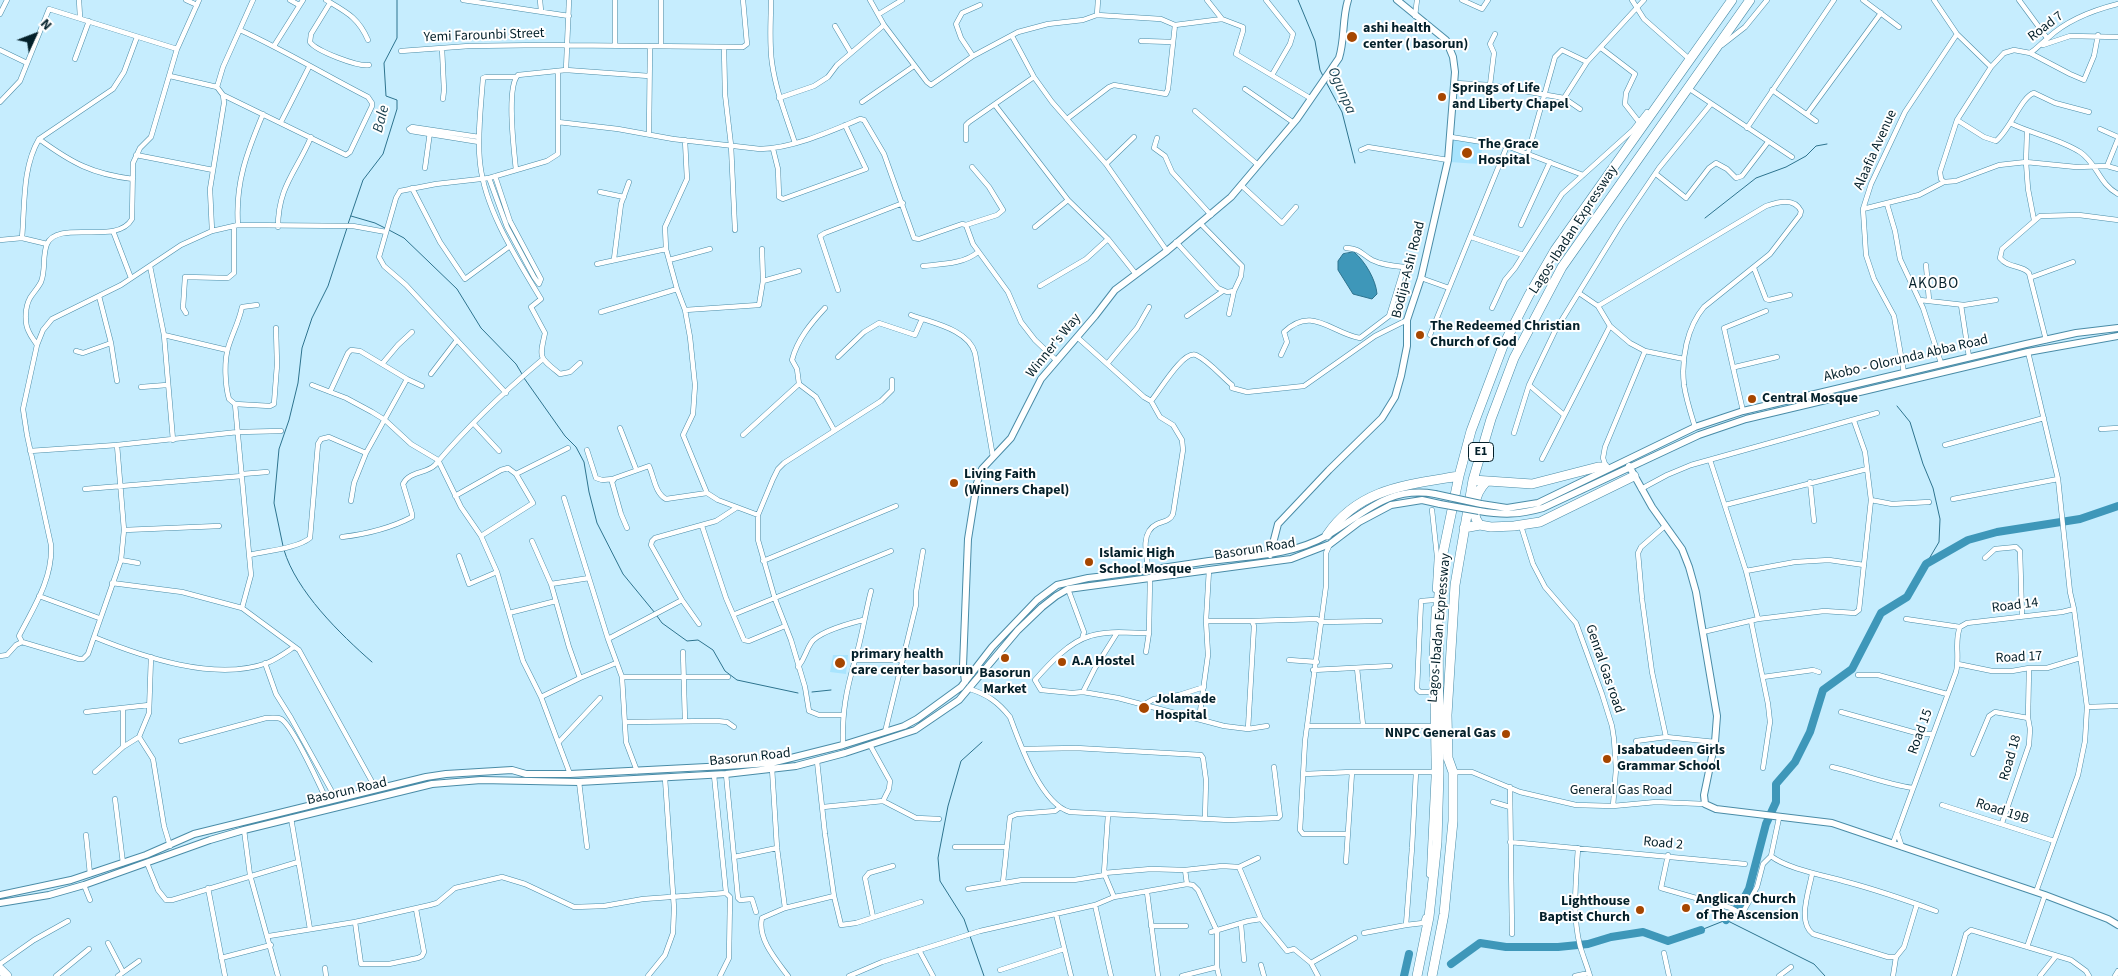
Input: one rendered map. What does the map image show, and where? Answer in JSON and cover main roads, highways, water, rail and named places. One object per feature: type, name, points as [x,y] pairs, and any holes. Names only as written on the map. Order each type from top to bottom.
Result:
[{"type":"highway","name":"Lagos-Ibadan Expressway","points":[[1417,976],[1429,917],[1435,868],[1438,606],[1442,558],[1459,476],[1471,431],[1500,353],[1529,295],[1587,203],[1732,0]]},
{"type":"highway","name":"Lagos-Ibadan Expressway","points":[[1432,976],[1444,914],[1453,821],[1453,772],[1448,758],[1447,706],[1453,605],[1473,480],[1491,419],[1514,358],[1541,304],[1573,250],[1750,0]]},
{"type":"highway","points":[[1473,480],[1532,484],[1546,482],[1588,469],[1609,468]]},
{"type":"highway","points":[[1329,540],[1338,520],[1353,507],[1384,491],[1395,487],[1459,476]]},
{"type":"highway","points":[[1464,528],[1480,525],[1491,528],[1540,522],[1634,476]]},
{"type":"highway","points":[[1480,525],[1474,517],[1476,497],[1486,482]]},
{"type":"highway","points":[[0,969],[7,976]]},
{"type":"main road","name":"Winner's Way","points":[[965,682],[963,671],[968,540],[977,483],[982,469],[1011,438],[1041,379],[1115,290],[1212,215],[1231,197],[1294,123],[1310,98],[1327,78],[1339,58],[1348,0]]},
{"type":"main road","name":"Bodija-Ashi Road","points":[[1270,555],[1276,530],[1285,515],[1382,418],[1390,407],[1395,397],[1404,364],[1407,346],[1407,320],[1420,278],[1448,160],[1455,83],[1454,64],[1449,44],[1397,0]]},
{"type":"main road","name":"Akobo - Olorunda Abba Road","points":[[1480,507],[1507,508],[1538,504],[1695,427],[1743,411],[2076,333],[2118,328]]},
{"type":"main road","name":"Akobo - Olorunda Abba Road","points":[[1480,507],[1504,515],[1524,513],[1543,508],[1629,466],[1699,435],[1736,422],[2028,352],[2118,336]]},
{"type":"main road","points":[[1951,361],[1953,369]]},
{"type":"main road","points":[[1734,414],[1736,422]]},
{"type":"main road","points":[[1629,466],[1641,489],[1682,549],[1696,592],[1717,716],[1715,742],[1704,795],[1706,804],[1716,809],[1832,823],[2045,895],[2108,919],[2118,925]]},
{"type":"main road","name":"Basorun Road","points":[[0,903],[84,885],[210,840],[244,830],[448,782],[481,780],[579,782],[665,778],[772,770],[816,761],[915,730],[959,700],[1018,630],[1049,601],[1068,589],[1270,555],[1329,540],[1368,508],[1405,492],[1435,494],[1480,507]]},
{"type":"main road","name":"Basorun Road","points":[[0,895],[47,886],[103,870],[170,846],[194,834],[376,789],[446,774],[512,770],[526,774],[570,774],[771,762],[843,745],[911,723],[954,693],[992,647],[1037,600],[1057,585],[1088,578],[1209,570],[1286,560],[1329,540],[1391,505],[1422,500],[1440,504],[1480,507]]},
{"type":"main road","points":[[1088,578],[1090,586]]},
{"type":"main road","points":[[103,870],[106,878]]},
{"type":"waterway","name":"Bale","points":[[348,224],[363,180],[383,154],[397,109],[397,100],[386,96],[384,63],[397,38],[397,0]]},
{"type":"waterway","name":"Ogunpa","points":[[1298,0],[1315,41],[1320,70],[1323,76]]},
{"type":"waterway","name":"Ogunpa","points":[[1326,82],[1342,112],[1355,163]]},
{"type":"waterway","points":[[1705,218],[1756,178],[1786,167],[1806,156],[1816,146],[1827,144]]},
{"type":"waterway","points":[[351,216],[385,228]]},
{"type":"waterway","points":[[283,546],[274,503],[279,449],[289,420],[298,383],[302,348],[312,318],[328,286],[347,228]]},
{"type":"waterway","points":[[389,230],[404,238],[457,289],[481,328],[516,364],[522,374]]},
{"type":"waterway","points":[[524,378],[565,436],[576,447],[584,462],[597,523],[623,574],[655,613]]},
{"type":"waterway","points":[[1897,406],[1910,422],[1923,464],[1933,488],[1940,519],[1939,542],[1926,564]]},
{"type":"waterway","points":[[1726,920],[1742,902],[1749,889],[1766,824],[1776,802],[1776,784],[1795,762],[1810,732],[1823,690],[1852,669],[1881,613],[1907,597],[1926,564],[1968,540],[1997,532],[2080,519],[2118,506]]},
{"type":"waterway","points":[[284,550],[298,581],[309,596],[333,625],[372,662]]},
{"type":"waterway","points":[[657,616],[662,623],[687,641],[698,640],[713,650],[725,671],[737,680],[798,693]]},
{"type":"waterway","points":[[812,692],[831,690]]},
{"type":"waterway","points":[[982,742],[961,761],[948,806],[938,858],[940,881],[964,919],[984,976]]},
{"type":"waterway","points":[[1701,930],[1726,920],[1814,964],[1825,976]]},
{"type":"waterway","points":[[1451,964],[1480,943],[1506,947],[1558,947],[1588,944],[1611,937],[1643,932],[1668,941],[1701,930]]},
{"type":"waterway","points":[[1404,976],[1409,954]]},
{"type":"place","name":"ashi health center ( basorun)","points":[[1352,37]]},
{"type":"place","name":"Springs of Life and Liberty Chapel","points":[[1442,97]]},
{"type":"place","name":"The Grace Hospital","points":[[1467,153]]},
{"type":"place","name":"The Redeemed Christian Church of God","points":[[1420,335]]},
{"type":"place","name":"Central Mosque","points":[[1752,399]]},
{"type":"place","name":"Living Faith (Winners Chapel)","points":[[954,483]]},
{"type":"place","name":"Islamic High School Mosque","points":[[1089,562]]},
{"type":"place","name":"Basorun Market","points":[[1005,658]]},
{"type":"place","name":"A.A Hostel","points":[[1062,662]]},
{"type":"place","name":"primary health care center basorun","points":[[840,663]]},
{"type":"place","name":"Jolamade Hospital","points":[[1144,708]]},
{"type":"place","name":"NNPC General Gas","points":[[1506,734]]},
{"type":"place","name":"Isabatudeen Girls Grammar School","points":[[1607,759]]},
{"type":"place","name":"Anglican Church of The Ascension","points":[[1686,908]]},
{"type":"place","name":"Lighthouse Baptist Church","points":[[1640,910]]},
{"type":"district","name":"AKOBO","points":[[1934,285]]}]
